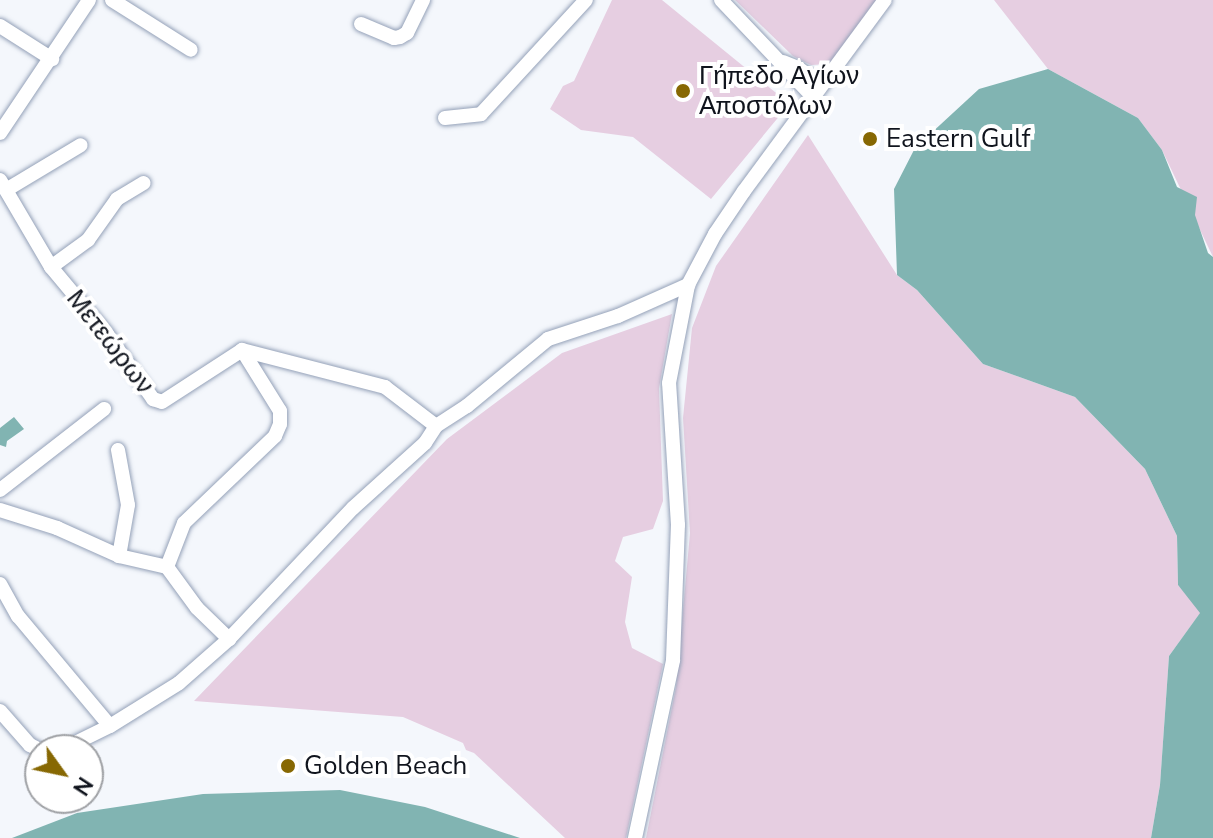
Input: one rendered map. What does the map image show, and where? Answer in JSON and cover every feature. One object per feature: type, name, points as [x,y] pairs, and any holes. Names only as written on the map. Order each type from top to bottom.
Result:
[{"type":"street","points":[[1,130],[52,59],[89,0]]},
{"type":"street","points":[[112,0],[191,50]]},
{"type":"street","points":[[361,24],[394,38],[400,37],[407,33],[423,0]]},
{"type":"street","points":[[445,118],[481,114],[586,0]]},
{"type":"street","points":[[721,0],[811,86]]},
{"type":"street","points":[[635,838],[673,660],[678,525],[669,383],[688,285],[715,234],[802,110],[811,86],[830,72],[885,0]]},
{"type":"street","points":[[0,26],[52,59]]},
{"type":"street","points":[[3,185],[81,145]]},
{"type":"street","points":[[51,267],[88,240],[117,199],[144,183]]},
{"type":"street","name":"Μετεώρων","points":[[3,185],[51,267],[107,334],[148,394],[158,401],[242,350]]},
{"type":"street","points":[[94,734],[179,683],[229,639],[353,508],[425,443],[436,426],[467,406],[548,339],[618,316],[688,285]]},
{"type":"street","points":[[242,350],[385,387],[436,426]]},
{"type":"street","points":[[167,567],[184,523],[275,436],[280,424],[280,411],[242,350]]},
{"type":"street","points":[[0,490],[104,409]]},
{"type":"street","points":[[118,450],[128,505],[119,556]]},
{"type":"street","points":[[0,510],[57,528],[119,556],[167,567],[197,608],[229,639]]},
{"type":"street","points":[[0,584],[18,616],[110,726]]},
{"type":"street","points":[[0,711],[24,738]]},
{"type":"shaded area","name":"Γήπεδο Αγίων Αποστόλων","points":[[612,0],[662,0],[786,101],[786,108],[711,199],[633,137],[581,130],[550,109],[563,86],[574,81]]},
{"type":"shaded area","points":[[735,0],[880,0],[831,64],[811,65],[793,56]]},
{"type":"shaded area","points":[[994,0],[1213,0],[1213,257],[1162,150],[1138,118],[1048,69]]},
{"type":"shaded area","points":[[808,135],[897,275],[917,290],[983,364],[1075,397],[1145,469],[1177,536],[1178,585],[1201,612],[1169,656],[1160,785],[1151,838],[646,838],[676,687],[690,533],[683,418],[692,328],[716,266]]},
{"type":"shaded area","points":[[672,314],[659,388],[663,501],[653,529],[623,537],[615,561],[632,577],[625,622],[632,648],[663,664],[626,838],[565,838],[474,753],[466,750],[463,743],[403,717],[194,701],[447,439],[562,353]]},
{"type":"water","points":[[1048,69],[1138,118],[1162,150],[1177,187],[1197,197],[1195,215],[1208,253],[1213,257],[1213,838],[1151,838],[1160,785],[1169,656],[1200,613],[1178,585],[1177,536],[1145,469],[1075,397],[983,364],[917,290],[897,275],[894,189],[915,148],[979,89]]},
{"type":"water","points":[[14,417],[24,429],[7,441],[6,447],[0,445],[0,428]]},
{"type":"water","points":[[340,790],[425,807],[520,838],[12,838],[74,814],[104,814],[104,809],[203,794]]},
{"type":"place","name":"Γήπεδο Αγίων Αποστόλων","points":[[683,91]]},
{"type":"place","name":"Eastern Gulf","points":[[870,139]]},
{"type":"place","name":"Golden Beach","points":[[288,766]]}]
